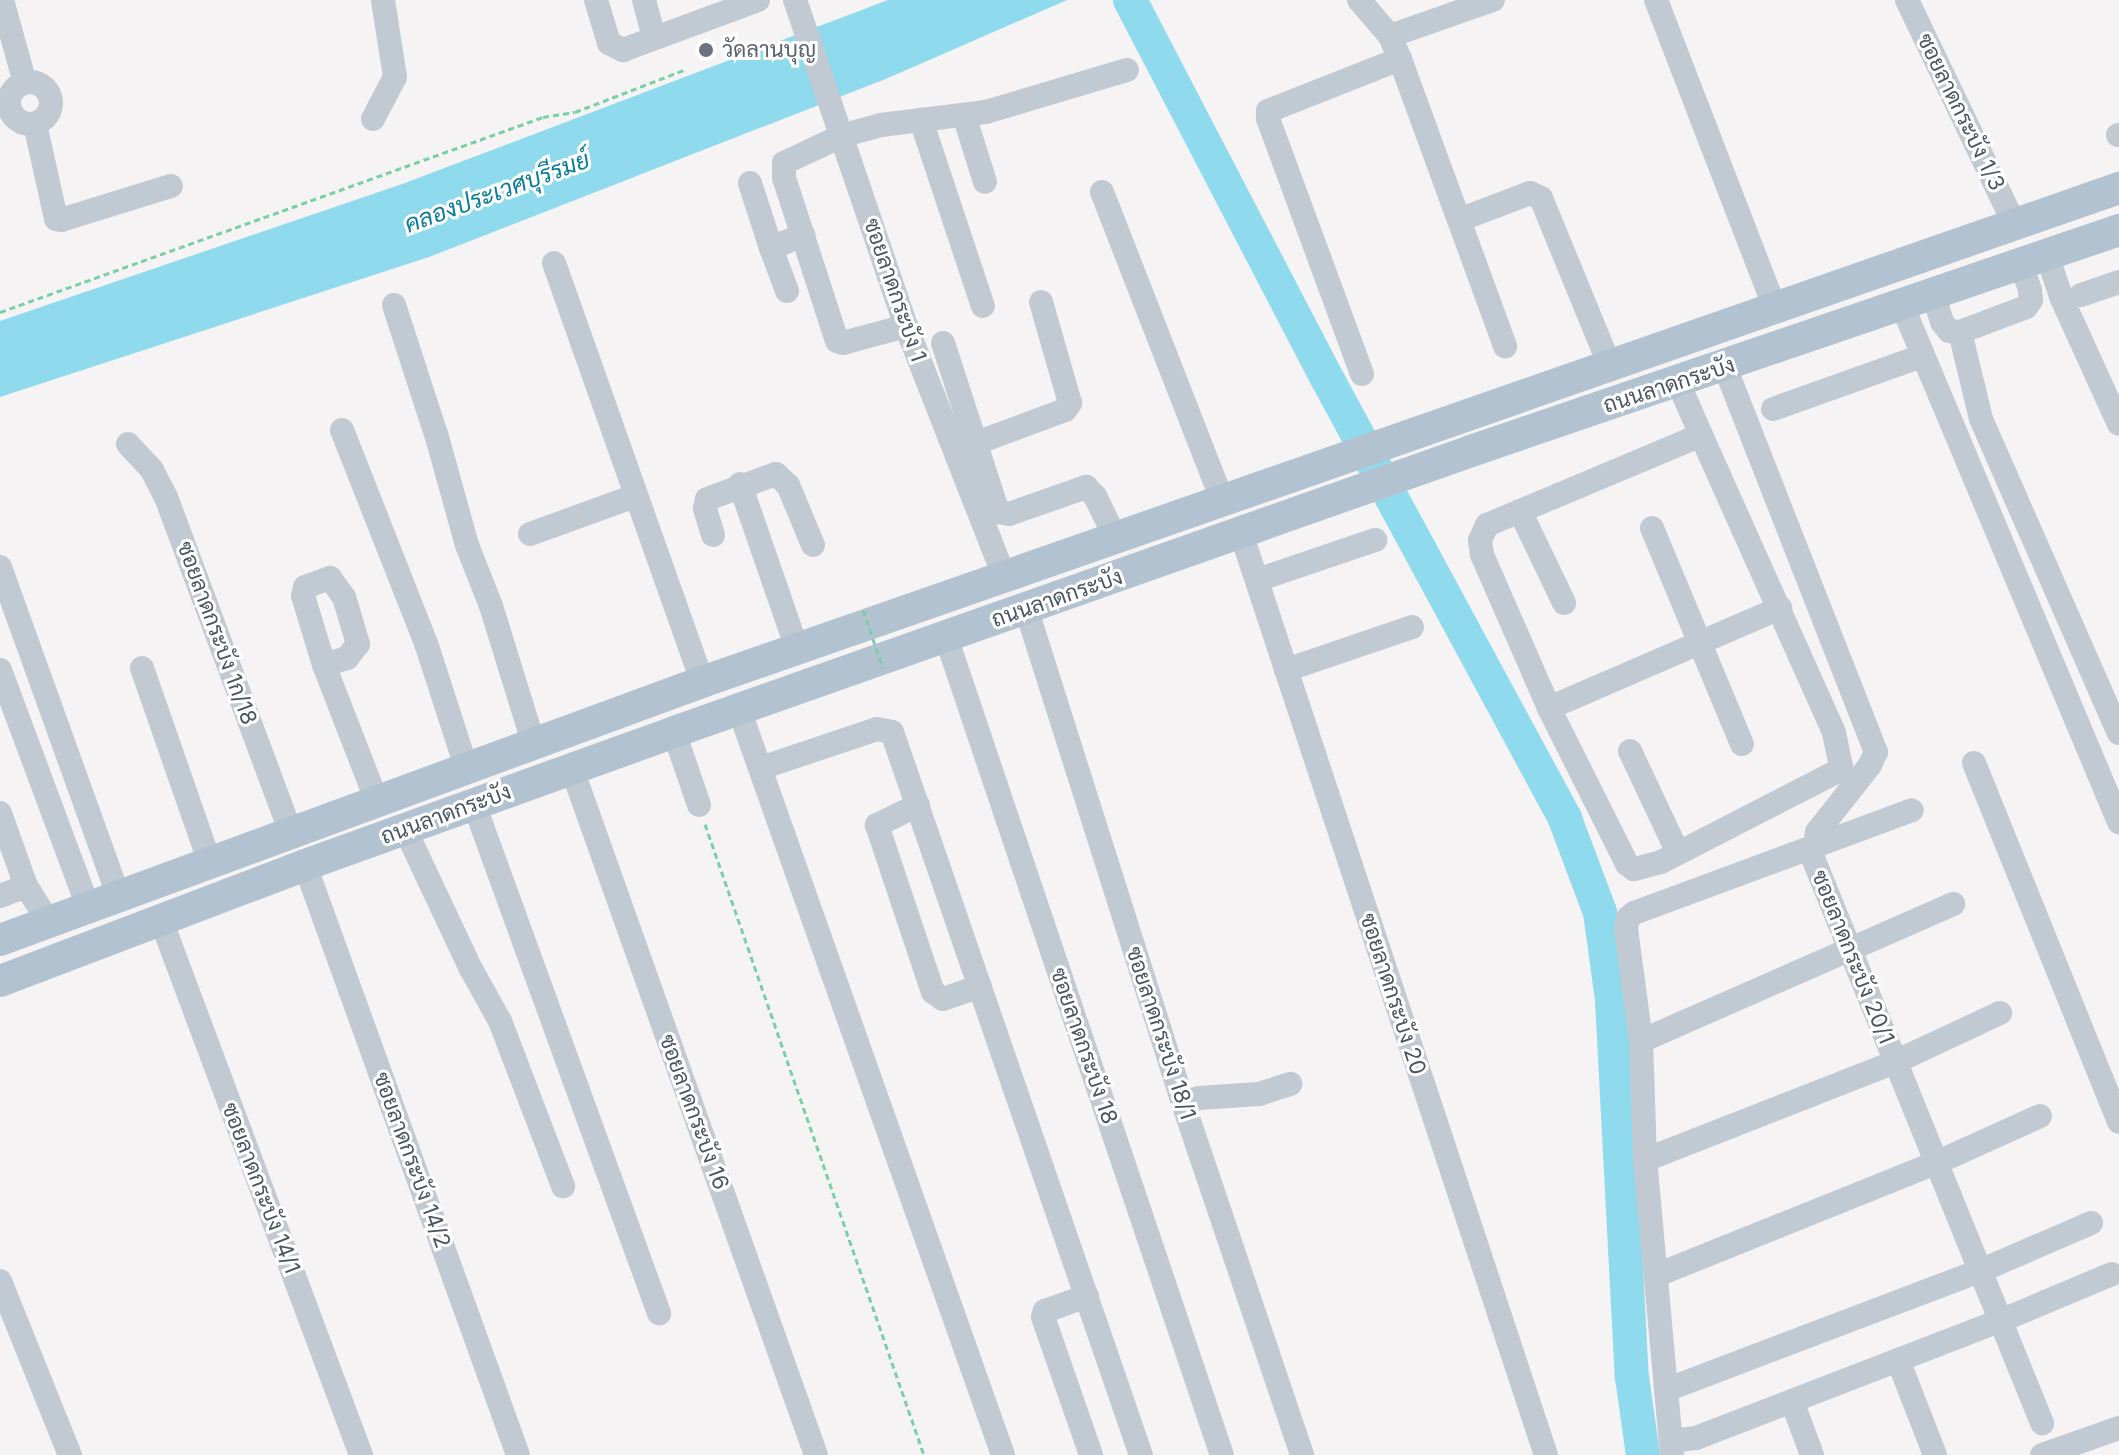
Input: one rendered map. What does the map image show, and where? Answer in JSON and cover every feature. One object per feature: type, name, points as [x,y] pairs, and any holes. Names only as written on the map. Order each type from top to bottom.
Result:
[{"type":"main road","name":"ถนนลาดกระบัง","points":[[0,940],[209,860],[702,682],[2119,188]]},
{"type":"main road","name":"ถนนลาดกระบัง","points":[[0,981],[305,865],[674,732],[1471,451],[1725,367],[2119,230]]},
{"type":"street","points":[[2,0],[14,107],[56,219],[171,186]]},
{"type":"street","points":[[373,119],[395,77],[383,0]]},
{"type":"street","points":[[596,0],[607,39],[614,48],[623,50],[758,0]]},
{"type":"street","points":[[644,0],[654,38]]},
{"type":"street","points":[[1359,0],[1395,48],[1505,346]]},
{"type":"street","points":[[1362,374],[1268,111],[1493,0]]},
{"type":"street","points":[[1656,0],[1775,308]]},
{"type":"street","name":"ซอยลาดกระบัง 1/3","points":[[1907,0],[2015,225]]},
{"type":"street","name":"ซอยลาดกระบัง 1","points":[[798,8],[906,326],[1004,576]]},
{"type":"street","points":[[906,326],[839,343],[784,178],[784,163],[839,128],[986,112],[1127,70]]},
{"type":"street","points":[[964,115],[985,182]]},
{"type":"street","points":[[921,120],[983,306]]},
{"type":"street","points":[[750,183],[787,291]]},
{"type":"street","points":[[1102,192],[1222,500]]},
{"type":"street","points":[[1459,220],[1530,193],[1541,198],[1609,364]]},
{"type":"street","points":[[771,248],[803,235]]},
{"type":"street","points":[[1933,294],[1942,322],[1949,331],[1960,332],[2026,307],[2031,300],[2034,259]]},
{"type":"street","points":[[2034,259],[2062,299],[2119,424]]},
{"type":"street","points":[[554,263],[702,682]]},
{"type":"street","points":[[2081,295],[2119,282]]},
{"type":"street","points":[[976,443],[1065,410],[1070,403],[1041,302]]},
{"type":"street","points":[[394,305],[437,437],[467,545],[491,606],[533,742]]},
{"type":"street","points":[[1902,305],[2119,822]]},
{"type":"street","points":[[1960,332],[1981,419],[2119,733]]},
{"type":"street","points":[[943,343],[1001,514],[1086,487],[1095,496],[1115,537]]},
{"type":"street","points":[[1773,409],[1922,356]]},
{"type":"street","name":"ซอยลาดกระบัง 20/1","points":[[1725,367],[1876,752],[1870,765],[1817,832],[1812,848],[1816,868],[2042,1423]]},
{"type":"street","points":[[1678,382],[1834,733],[1841,766],[1836,772],[1642,869],[1627,864],[1549,708],[1481,552],[1480,540],[1486,526],[1701,435]]},
{"type":"street","points":[[342,430],[426,643],[466,767]]},
{"type":"street","name":"ซอยลาดกระบัง 1ก/18","points":[[128,444],[152,470],[166,497],[290,831]]},
{"type":"street","points":[[713,535],[705,508],[707,499],[769,474],[782,477],[813,545]]},
{"type":"street","points":[[740,484],[797,649]]},
{"type":"street","points":[[530,534],[635,496]]},
{"type":"street","points":[[1520,511],[1564,603]]},
{"type":"street","points":[[1652,528],[1742,744]]},
{"type":"street","name":"ซอยลาดกระบัง 20","points":[[1241,533],[1546,1455]]},
{"type":"street","points":[[1257,580],[1375,540]]},
{"type":"street","points":[[0,567],[118,895]]},
{"type":"street","name":"ซอยลาดกระบัง 18/1","points":[[1026,608],[1183,1103],[1302,1455]]},
{"type":"street","points":[[1549,708],[1780,608]]},
{"type":"street","points":[[1286,670],[1412,627]]},
{"type":"street","name":"ซอยลาดกระบัง 18","points":[[946,637],[1222,1455]]},
{"type":"street","points":[[324,665],[376,799]]},
{"type":"street","points":[[142,668],[209,860]]},
{"type":"street","points":[[0,670],[88,906]]},
{"type":"street","points":[[739,709],[1003,1455]]},
{"type":"street","points":[[761,768],[885,729],[896,739],[1141,1455]]},
{"type":"street","points":[[674,732],[699,805]]},
{"type":"street","points":[[1630,751],[1678,853]]},
{"type":"street","points":[[1974,763],[2119,1122]]},
{"type":"street","name":"ซอยลาดกระบัง 16","points":[[572,769],[816,1455]]},
{"type":"street","points":[[474,804],[659,1313]]},
{"type":"street","points":[[918,805],[877,825],[933,992],[943,999],[980,986]]},
{"type":"street","points":[[1912,810],[1634,913],[1628,918],[1626,928],[1641,1041],[1645,1160],[1672,1448],[2000,1321],[2112,1274]]},
{"type":"street","points":[[0,813],[26,886],[48,921]]},
{"type":"street","points":[[405,829],[471,969],[500,1021],[563,1186]]},
{"type":"street","name":"ซอยลาดกระบัง 14/2","points":[[305,865],[518,1455]]},
{"type":"street","points":[[0,896],[26,886]]},
{"type":"street","points":[[1641,1041],[1850,952],[1953,904]]},
{"type":"street","name":"ซอยลาดกระบัง 14/1","points":[[161,920],[361,1455]]},
{"type":"street","points":[[1645,1160],[1895,1062],[2000,1013]]},
{"type":"street","points":[[1183,1103],[1199,1098],[1259,1094],[1290,1084]]},
{"type":"street","points":[[1657,1275],[1936,1163],[2040,1116]]},
{"type":"street","points":[[1666,1390],[1980,1271],[2091,1223]]},
{"type":"street","points":[[0,1281],[7,1320],[70,1455]]},
{"type":"street","points":[[1087,1296],[1045,1311],[1043,1317],[1091,1455]]},
{"type":"street","points":[[1898,1360],[1935,1455]]},
{"type":"street","points":[[1792,1401],[1812,1455]]},
{"type":"street","points":[[2042,1455],[2119,1428]]},
{"type":"path","points":[[0,312],[543,117],[575,112],[684,70]]},
{"type":"path","points":[[863,610],[883,668]]},
{"type":"path","points":[[699,805],[924,1455]]},
{"type":"water","name":"คลองประเวศบุรีรมย์","points":[[888,0],[1067,0],[888,78],[429,257],[0,397],[0,321],[405,183]]},
{"type":"waterway","points":[[1130,0],[1328,380],[1565,819],[1600,912],[1612,1000],[1632,1377],[1643,1455]]},
{"type":"place","name":"วัดลานบุญ","points":[[706,50]]}]
